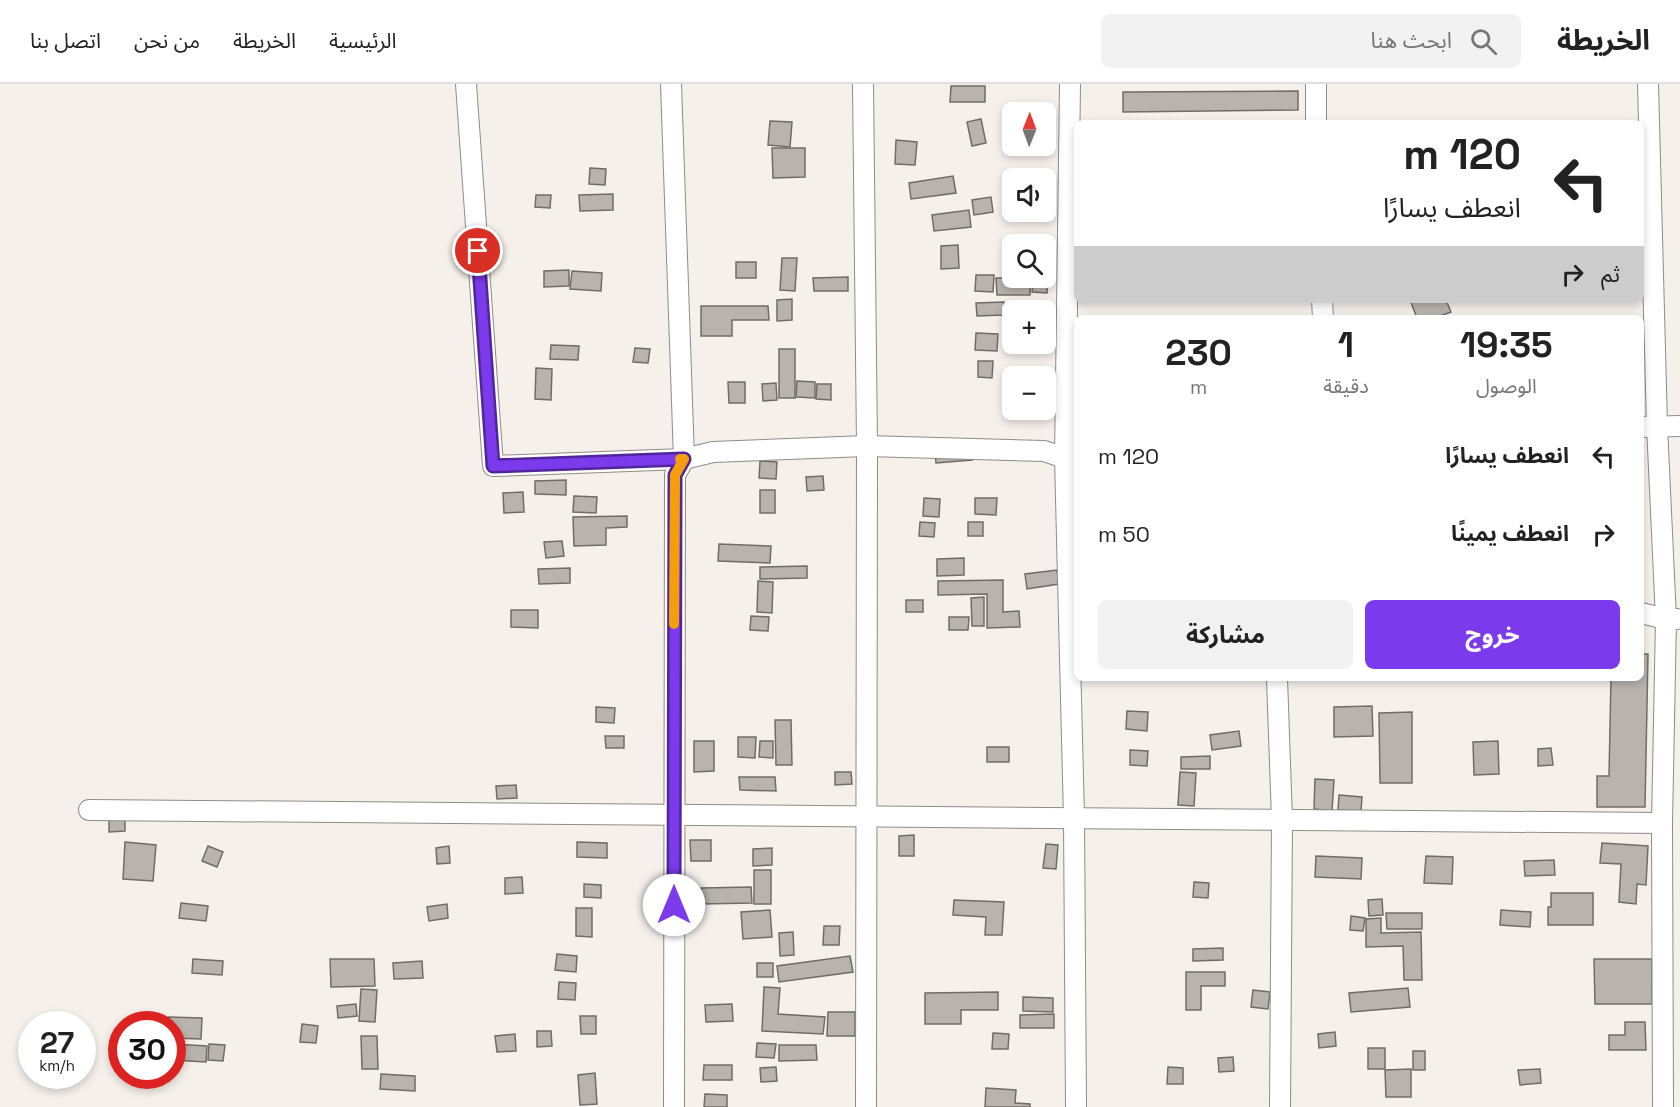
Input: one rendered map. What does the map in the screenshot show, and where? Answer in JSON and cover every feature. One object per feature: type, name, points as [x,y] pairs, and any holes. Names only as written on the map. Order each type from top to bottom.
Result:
[{"type":"street","points":[[466,84],[493,466],[684,459],[713,452],[867,446],[1044,451],[1071,464]]},
{"type":"street","points":[[671,84],[684,459],[675,475],[674,1107]]},
{"type":"street","points":[[863,84],[867,446],[866,1107]]},
{"type":"street","points":[[1070,84],[1076,1107]]},
{"type":"street","points":[[1316,84],[1316,120]]},
{"type":"street","points":[[1648,84],[1649,426],[1673,619],[1662,823],[1663,1107]]},
{"type":"street","points":[[1649,426],[1680,426]]},
{"type":"street","points":[[1644,614],[1673,619]]},
{"type":"street","points":[[1277,681],[1281,820],[1281,1107]]},
{"type":"street","points":[[88,810],[1662,823]]},
{"type":"building","points":[[951,86],[985,86],[985,102],[950,102]]},
{"type":"building","points":[[1298,91],[1298,110],[1123,112],[1123,92]]},
{"type":"building","points":[[981,119],[986,143],[972,146],[967,122]]},
{"type":"building","points":[[770,121],[792,122],[790,147],[768,145]]},
{"type":"building","points":[[896,140],[917,142],[915,165],[895,164]]},
{"type":"building","points":[[772,148],[805,148],[805,177],[773,178]]},
{"type":"building","points":[[590,168],[606,169],[605,185],[589,184]]},
{"type":"building","points":[[953,176],[956,193],[911,199],[909,183]]},
{"type":"building","points":[[613,194],[613,210],[580,211],[579,195]]},
{"type":"building","points":[[536,195],[551,195],[550,208],[535,207]]},
{"type":"building","points":[[991,197],[993,212],[974,215],[972,200]]},
{"type":"building","points":[[969,210],[971,227],[934,231],[932,215]]},
{"type":"building","points":[[958,245],[959,268],[941,269],[941,246]]},
{"type":"building","points":[[782,258],[797,258],[795,291],[780,290]]},
{"type":"building","points":[[736,262],[756,262],[756,278],[736,278]]},
{"type":"building","points":[[569,270],[569,286],[544,287],[544,271]]},
{"type":"building","points":[[572,271],[602,273],[601,291],[570,289]]},
{"type":"building","points":[[976,275],[994,275],[993,292],[975,291]]},
{"type":"building","points":[[848,277],[848,291],[814,291],[813,278]]},
{"type":"building","points":[[996,278],[1002,278],[1002,288],[1030,288],[1030,295],[997,295]]},
{"type":"building","points":[[1032,288],[1047,288],[1047,293],[1032,292]]},
{"type":"building","points":[[792,299],[792,320],[777,321],[777,300]]},
{"type":"building","points":[[1002,302],[1002,315],[977,316],[976,303]]},
{"type":"building","points":[[1411,303],[1447,303],[1451,312],[1443,315],[1416,315]]},
{"type":"building","points":[[701,306],[768,306],[769,320],[732,320],[732,336],[701,336]]},
{"type":"building","points":[[976,333],[998,334],[997,351],[975,350]]},
{"type":"building","points":[[551,345],[579,346],[578,360],[550,359]]},
{"type":"building","points":[[635,348],[650,349],[648,363],[633,362]]},
{"type":"building","points":[[779,349],[795,349],[795,398],[779,398]]},
{"type":"building","points":[[978,361],[993,361],[992,378],[978,377]]},
{"type":"building","points":[[536,368],[552,369],[551,400],[535,399]]},
{"type":"building","points":[[797,381],[815,382],[815,398],[796,397]]},
{"type":"building","points":[[728,382],[745,382],[745,403],[729,403]]},
{"type":"building","points":[[776,383],[777,400],[763,401],[762,384]]},
{"type":"building","points":[[817,384],[831,384],[831,400],[816,399]]},
{"type":"building","points":[[971,448],[972,460],[936,463],[935,451]]},
{"type":"building","points":[[760,461],[777,462],[776,479],[759,478]]},
{"type":"building","points":[[823,476],[824,490],[807,491],[806,477]]},
{"type":"building","points":[[566,480],[566,495],[535,494],[535,481]]},
{"type":"building","points":[[760,490],[775,490],[775,513],[760,513]]},
{"type":"building","points":[[523,492],[524,512],[504,513],[503,493]]},
{"type":"building","points":[[574,496],[597,497],[596,513],[573,512]]},
{"type":"building","points":[[924,498],[940,499],[939,517],[923,516]]},
{"type":"building","points":[[975,498],[997,498],[996,515],[975,514]]},
{"type":"building","points":[[627,516],[627,527],[606,528],[606,545],[574,546],[573,517]]},
{"type":"building","points":[[920,522],[935,523],[934,537],[919,536]]},
{"type":"building","points":[[968,522],[983,522],[983,536],[968,536]]},
{"type":"building","points":[[562,541],[564,556],[546,558],[544,542]]},
{"type":"building","points":[[719,544],[771,546],[770,563],[718,561]]},
{"type":"building","points":[[964,558],[964,575],[937,576],[937,559]]},
{"type":"building","points":[[807,566],[807,578],[760,579],[760,567]]},
{"type":"building","points":[[570,568],[570,583],[539,584],[538,569]]},
{"type":"building","points":[[1057,570],[1059,584],[1027,589],[1025,574]]},
{"type":"building","points":[[1003,580],[1003,612],[1019,611],[1020,627],[987,628],[987,594],[938,595],[938,581]]},
{"type":"building","points":[[758,581],[773,582],[772,613],[757,612]]},
{"type":"building","points":[[984,597],[984,626],[972,626],[971,598]]},
{"type":"building","points":[[906,600],[923,600],[923,612],[906,612]]},
{"type":"building","points":[[511,610],[538,610],[538,628],[511,627]]},
{"type":"building","points":[[751,616],[769,617],[768,631],[750,630]]},
{"type":"building","points":[[949,617],[969,617],[968,630],[949,630]]},
{"type":"building","points":[[1644,654],[1648,654],[1645,807],[1597,807],[1597,776],[1609,776],[1611,681],[1644,681]]},
{"type":"building","points":[[1372,706],[1373,736],[1334,737],[1334,707]]},
{"type":"building","points":[[596,707],[615,708],[614,723],[596,722]]},
{"type":"building","points":[[1127,711],[1148,712],[1147,731],[1126,729]]},
{"type":"building","points":[[1412,712],[1412,783],[1380,783],[1379,713]]},
{"type":"building","points":[[775,720],[791,720],[792,765],[776,765]]},
{"type":"building","points":[[1239,731],[1241,746],[1212,750],[1210,735]]},
{"type":"building","points":[[605,736],[624,736],[624,748],[606,748]]},
{"type":"building","points":[[738,737],[756,737],[755,758],[738,757]]},
{"type":"building","points":[[694,741],[714,741],[714,771],[694,772]]},
{"type":"building","points":[[760,741],[773,741],[773,758],[759,757]]},
{"type":"building","points":[[1498,741],[1499,774],[1474,775],[1473,742]]},
{"type":"building","points":[[987,747],[1009,747],[1009,762],[987,762]]},
{"type":"building","points":[[1551,748],[1553,765],[1538,766],[1538,749]]},
{"type":"building","points":[[1130,750],[1148,751],[1147,766],[1130,765]]},
{"type":"building","points":[[1210,756],[1210,769],[1181,769],[1181,757]]},
{"type":"building","points":[[835,772],[851,772],[852,784],[835,785]]},
{"type":"building","points":[[1180,772],[1196,773],[1194,806],[1178,805]]},
{"type":"building","points":[[739,777],[775,777],[776,791],[740,790]]},
{"type":"building","points":[[1315,779],[1334,780],[1332,811],[1314,809]]},
{"type":"building","points":[[516,785],[517,798],[497,799],[496,786]]},
{"type":"building","points":[[1339,795],[1362,797],[1361,811],[1338,810]]},
{"type":"building","points":[[109,813],[125,813],[125,831],[109,832]]},
{"type":"building","points":[[914,835],[914,856],[899,856],[899,836]]},
{"type":"building","points":[[690,840],[711,840],[711,861],[691,861]]},
{"type":"building","points":[[125,842],[156,845],[153,881],[123,879]]},
{"type":"building","points":[[577,842],[607,843],[607,858],[577,857]]},
{"type":"building","points":[[1602,843],[1648,846],[1646,885],[1637,884],[1636,904],[1619,902],[1621,864],[1600,863]]},
{"type":"building","points":[[1046,844],[1058,845],[1056,869],[1043,868]]},
{"type":"building","points":[[208,846],[223,852],[217,867],[202,861]]},
{"type":"building","points":[[449,846],[450,863],[437,864],[436,848]]},
{"type":"building","points":[[772,848],[772,865],[753,866],[753,849]]},
{"type":"building","points":[[1316,856],[1362,858],[1361,879],[1315,877]]},
{"type":"building","points":[[1426,856],[1453,857],[1452,884],[1424,883]]},
{"type":"building","points":[[1554,860],[1555,875],[1525,876],[1524,861]]},
{"type":"building","points":[[754,870],[771,870],[771,904],[754,904]]},
{"type":"building","points":[[522,877],[523,893],[505,894],[505,878]]},
{"type":"building","points":[[1194,882],[1209,883],[1208,898],[1193,897]]},
{"type":"building","points":[[584,884],[601,885],[601,898],[584,897]]},
{"type":"building","points":[[751,887],[752,903],[701,904],[701,888]]},
{"type":"building","points":[[1551,893],[1593,893],[1593,925],[1548,925]]},
{"type":"building","points":[[1382,899],[1383,915],[1369,916],[1368,900]]},
{"type":"building","points":[[954,900],[1004,902],[1002,935],[985,935],[986,917],[953,915]]},
{"type":"building","points":[[181,903],[208,906],[206,921],[179,918]]},
{"type":"building","points":[[447,904],[448,918],[429,921],[427,907]]},
{"type":"building","points":[[576,908],[592,908],[592,937],[576,936]]},
{"type":"building","points":[[770,910],[772,937],[743,939],[741,912]]},
{"type":"building","points":[[1501,910],[1531,912],[1530,927],[1500,925]]},
{"type":"building","points":[[1386,913],[1422,913],[1422,929],[1387,929]]},
{"type":"building","points":[[1351,916],[1365,918],[1363,931],[1350,930]]},
{"type":"building","points":[[1381,918],[1381,933],[1421,932],[1422,980],[1404,980],[1403,946],[1366,947],[1366,919]]},
{"type":"building","points":[[824,926],[840,926],[839,945],[823,945]]},
{"type":"building","points":[[793,932],[794,955],[780,956],[779,933]]},
{"type":"building","points":[[1223,948],[1223,960],[1193,961],[1193,949]]},
{"type":"building","points":[[557,954],[577,956],[576,972],[555,970]]},
{"type":"building","points":[[850,956],[853,972],[779,982],[777,966]]},
{"type":"building","points":[[193,959],[223,961],[222,975],[192,973]]},
{"type":"building","points":[[330,959],[374,959],[375,986],[331,987]]},
{"type":"building","points":[[1594,959],[1652,959],[1652,1004],[1595,1004]]},
{"type":"building","points":[[422,961],[423,978],[394,979],[393,963]]},
{"type":"building","points":[[757,963],[773,963],[773,977],[757,977]]},
{"type":"building","points":[[1186,972],[1225,972],[1225,986],[1201,986],[1201,1010],[1186,1010]]},
{"type":"building","points":[[559,982],[576,983],[575,1000],[558,999]]},
{"type":"building","points":[[764,987],[780,988],[778,1014],[825,1017],[823,1034],[762,1031]]},
{"type":"building","points":[[1408,988],[1410,1007],[1351,1012],[1349,993]]},
{"type":"building","points":[[361,989],[377,990],[375,1022],[359,1021]]},
{"type":"building","points":[[1253,990],[1270,992],[1268,1009],[1251,1007]]},
{"type":"building","points":[[998,992],[998,1010],[961,1010],[961,1024],[925,1024],[925,993]]},
{"type":"building","points":[[1023,997],[1053,998],[1053,1012],[1023,1011]]},
{"type":"building","points":[[356,1004],[357,1016],[338,1018],[337,1006]]},
{"type":"building","points":[[732,1004],[733,1021],[706,1022],[705,1005]]},
{"type":"building","points":[[828,1012],[855,1012],[855,1036],[827,1036]]},
{"type":"building","points":[[1054,1014],[1054,1028],[1020,1028],[1020,1015]]},
{"type":"building","points":[[580,1016],[596,1016],[596,1034],[581,1034]]},
{"type":"building","points":[[186,1018],[202,1018],[201,1039],[186,1038]]},
{"type":"building","points":[[1625,1022],[1645,1022],[1646,1050],[1609,1050],[1609,1035],[1625,1035]]},
{"type":"building","points":[[302,1024],[318,1026],[316,1043],[300,1042]]},
{"type":"building","points":[[537,1031],[551,1031],[552,1046],[537,1047]]},
{"type":"building","points":[[1335,1032],[1336,1046],[1319,1048],[1318,1034]]},
{"type":"building","points":[[993,1033],[1009,1034],[1008,1049],[992,1049]]},
{"type":"building","points":[[515,1034],[516,1051],[497,1052],[495,1036]]},
{"type":"building","points":[[361,1036],[377,1036],[378,1069],[362,1069]]},
{"type":"building","points":[[757,1043],[776,1044],[774,1058],[756,1057]]},
{"type":"building","points":[[209,1044],[225,1045],[223,1061],[208,1060]]},
{"type":"building","points":[[186,1045],[207,1046],[206,1062],[186,1061]]},
{"type":"building","points":[[779,1045],[816,1045],[817,1060],[779,1061]]},
{"type":"building","points":[[1368,1048],[1385,1048],[1385,1069],[1368,1069]]},
{"type":"building","points":[[1413,1051],[1425,1051],[1425,1070],[1413,1070]]},
{"type":"building","points":[[1233,1057],[1234,1071],[1219,1072],[1218,1058]]},
{"type":"building","points":[[704,1065],[732,1065],[732,1080],[703,1080]]},
{"type":"building","points":[[776,1067],[777,1081],[761,1082],[760,1068]]},
{"type":"building","points":[[1168,1067],[1183,1068],[1183,1084],[1167,1084]]},
{"type":"building","points":[[1411,1069],[1411,1097],[1386,1097],[1385,1070]]},
{"type":"building","points":[[1540,1069],[1541,1083],[1520,1085],[1518,1070]]},
{"type":"building","points":[[595,1073],[597,1104],[580,1105],[578,1075]]},
{"type":"building","points":[[381,1074],[415,1076],[415,1091],[380,1089]]},
{"type":"building","points":[[986,1088],[1016,1090],[1015,1103],[1030,1104],[1030,1107],[985,1107]]},
{"type":"building","points":[[705,1094],[727,1095],[727,1107],[704,1107]]},
{"type":"slow traffic","points":[[674,624],[675,475],[684,459],[680,459]]},
{"type":"route","points":[[478,251],[493,466],[684,459],[675,475],[674,905]]}]
